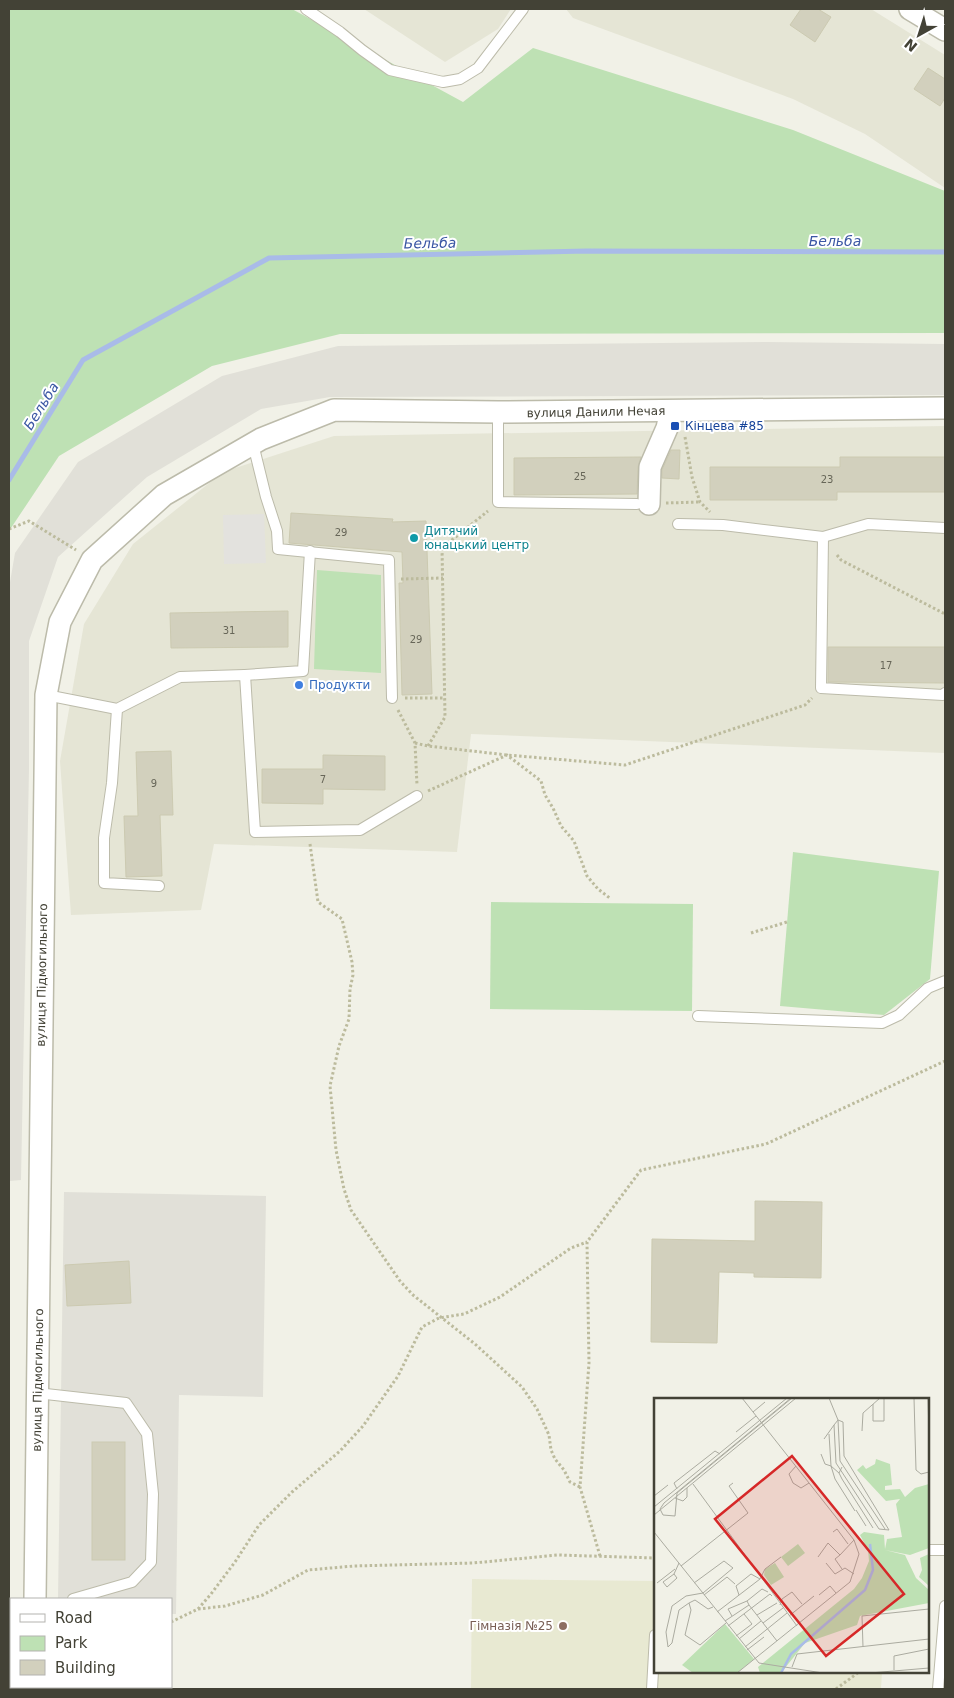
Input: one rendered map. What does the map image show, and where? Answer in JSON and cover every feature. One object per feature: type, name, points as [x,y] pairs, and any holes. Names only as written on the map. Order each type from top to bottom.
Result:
[{"type":"street","points":[[910,9],[945,30]]},
{"type":"street","name":"вулиця Данили Нечая","points":[[253,444],[261,439],[334,410],[498,412],[945,408]]},
{"type":"street","points":[[643,504],[650,468],[676,411]]},
{"type":"street","name":"вулиця Підмогильного","points":[[35,1598],[46,695],[60,622],[92,560],[164,495],[253,444]]},
{"type":"lane","points":[[306,9],[390,70],[443,82],[460,79],[478,68],[522,9]]},
{"type":"lane","points":[[498,412],[498,502],[643,504]]},
{"type":"lane","points":[[253,444],[266,497],[277,531],[278,549],[389,560],[392,698]]},
{"type":"lane","points":[[678,524],[723,525],[823,537],[868,524],[945,528]]},
{"type":"lane","points":[[823,537],[821,688],[943,695],[945,693]]},
{"type":"lane","points":[[46,695],[118,710],[180,677],[303,671],[310,551]]},
{"type":"lane","points":[[245,674],[256,832],[360,830],[417,796]]},
{"type":"lane","points":[[118,710],[112,783],[104,838],[104,883],[159,886]]},
{"type":"lane","points":[[698,1016],[882,1023],[899,1015],[928,988],[945,981]]},
{"type":"lane","points":[[37,1393],[126,1403],[147,1434],[153,1494],[151,1562],[132,1582],[76,1598]]},
{"type":"lane","points":[[929,1550],[945,1550]]},
{"type":"lane","points":[[938,1689],[945,1606]]},
{"type":"lane","points":[[652,1689],[654,1653]]},
{"type":"path","points":[[676,411],[700,502],[723,525]]},
{"type":"path","points":[[428,746],[445,717],[442,548],[498,502]]},
{"type":"path","points":[[9,529],[29,521],[92,560]]},
{"type":"path","points":[[823,537],[841,560],[945,614]]},
{"type":"path","points":[[390,579],[443,578]]},
{"type":"path","points":[[444,698],[392,698],[415,743],[417,796],[507,755]]},
{"type":"path","points":[[415,743],[507,755],[625,765],[805,705]]},
{"type":"path","points":[[507,755],[541,781],[545,795],[561,826],[574,841],[587,876],[598,889],[611,899]]},
{"type":"path","points":[[309,831],[318,902],[342,919],[352,962],[349,1019],[339,1046],[330,1086],[336,1150],[344,1189],[351,1210],[400,1281],[413,1295],[475,1344],[522,1387],[537,1410],[549,1435],[551,1450],[555,1459],[564,1470],[570,1482],[580,1487]]},
{"type":"path","points":[[751,934],[787,922]]},
{"type":"path","points":[[172,1621],[198,1608],[235,1562],[259,1525],[292,1492],[340,1451],[363,1426],[398,1376],[422,1326],[439,1318],[464,1314],[500,1297],[572,1248],[587,1242],[641,1170],[766,1144],[945,1061]]},
{"type":"path","points":[[587,1242],[589,1362],[580,1487],[600,1556]]},
{"type":"path","points":[[198,1608],[225,1606],[263,1595],[308,1570],[354,1566],[473,1563],[558,1555],[654,1558]]},
{"type":"path","points":[[836,1689],[858,1673]]},
{"type":"shaded area","points":[[364,9],[511,9],[498,29],[445,62]]},
{"type":"shaded area","points":[[566,9],[871,9],[945,55],[945,188],[865,134],[793,99],[573,18]]},
{"type":"shaded area","points":[[767,342],[945,344],[945,395],[330,397],[261,409],[147,477],[58,557],[29,641],[29,769],[21,1180],[9,1181],[9,588],[15,553],[78,462],[222,376],[338,346]]},
{"type":"shaded area","points":[[945,426],[945,753],[471,734],[457,852],[214,844],[201,910],[71,915],[60,761],[84,624],[133,544],[223,472],[334,436]]},
{"type":"shaded area","points":[[264,514],[266,563],[224,564],[223,515]]},
{"type":"shaded area","points":[[64,1192],[266,1196],[263,1397],[179,1395],[176,1614],[172,1614],[172,1598],[58,1598]]},
{"type":"shaded area","name":"Гімназія №25","points":[[472,1579],[654,1581],[654,1673],[882,1673],[881,1689],[471,1689]]},
{"type":"green space","points":[[9,9],[292,9],[463,102],[533,48],[793,130],[945,191],[945,333],[340,334],[212,366],[59,456],[9,531]]},
{"type":"green space","points":[[317,570],[381,575],[381,673],[314,669]]},
{"type":"green space","points":[[793,852],[939,871],[930,979],[884,1015],[780,1006]]},
{"type":"green space","points":[[491,902],[693,904],[692,1011],[490,1009]]},
{"type":"building","points":[[801,9],[818,9],[831,17],[815,42],[790,25]]},
{"type":"building","points":[[928,68],[945,79],[945,98],[940,106],[914,89]]},
{"type":"building","points":[[671,450],[680,450],[679,479],[662,478],[662,470]]},
{"type":"building","points":[[641,457],[638,467],[637,494],[514,495],[514,458]]},
{"type":"building","points":[[840,457],[945,457],[945,492],[837,492],[837,500],[710,500],[710,467],[840,467]]},
{"type":"building","points":[[291,513],[393,519],[392,522],[426,521],[432,694],[402,695],[399,583],[403,583],[402,552],[289,543]]},
{"type":"building","points":[[288,611],[288,647],[171,648],[170,613]]},
{"type":"building","points":[[828,647],[945,647],[945,683],[828,682]]},
{"type":"building","points":[[171,751],[173,815],[160,815],[162,876],[126,877],[124,816],[138,816],[136,752]]},
{"type":"building","points":[[323,755],[385,756],[385,790],[323,789],[323,804],[262,803],[262,769],[323,769]]},
{"type":"building","points":[[755,1201],[822,1202],[821,1278],[754,1277],[754,1273],[719,1272],[717,1343],[651,1342],[652,1239],[755,1241]]},
{"type":"building","points":[[129,1261],[131,1303],[67,1306],[65,1265]]},
{"type":"building","points":[[92,1442],[125,1442],[125,1560],[92,1560]]},
{"type":"waterway","name":"Бельба","points":[[9,480],[83,360],[269,258],[587,251],[945,252]]},
{"type":"place","name":"Кінцева #85","points":[[675,426]]},
{"type":"place","name":"Дитячий юнацький центр","points":[[414,538]]},
{"type":"place","name":"Продукти","points":[[299,685]]},
{"type":"place","name":"Гімназія №25","points":[[563,1626]]}]
